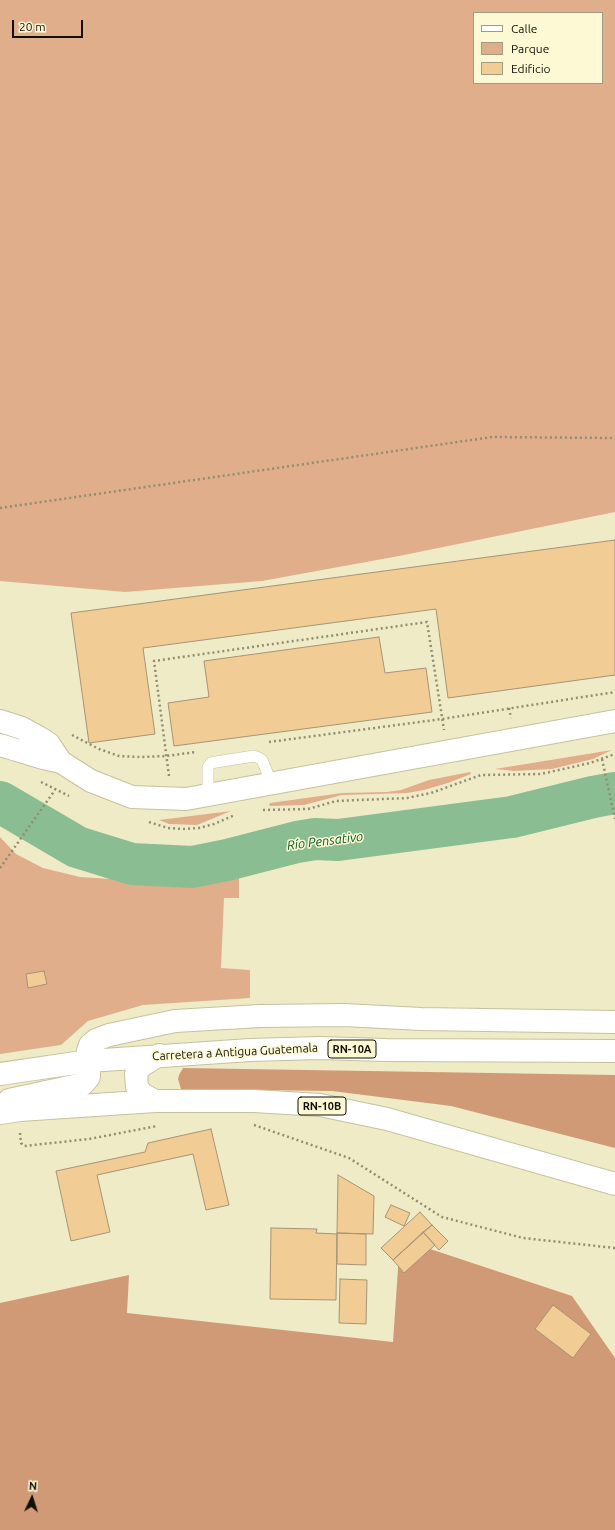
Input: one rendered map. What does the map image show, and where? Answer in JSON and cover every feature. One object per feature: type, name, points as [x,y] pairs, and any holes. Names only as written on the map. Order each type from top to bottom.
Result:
[{"type":"main road","points":[[0,721],[22,728],[49,744],[61,762]]},
{"type":"main road","points":[[0,744],[43,758],[61,762],[90,781],[132,797],[186,799],[615,722]]},
{"type":"main road","points":[[0,734],[42,750],[46,749],[49,744]]},
{"type":"main road","points":[[0,1102],[83,1084],[89,1077],[88,1051],[90,1045],[96,1040],[109,1035],[176,1021],[260,1016],[344,1015],[421,1019],[615,1022]]},
{"type":"main road","name":"Carretera a Antigua Guatemala","points":[[0,1074],[89,1061],[159,1055],[250,1050],[319,1048],[386,1050],[615,1051]]},
{"type":"main road","points":[[155,1101],[142,1094],[137,1087],[136,1074],[141,1066],[159,1055]]},
{"type":"main road","name":"RN-10B","points":[[10,1112],[155,1101],[254,1101],[320,1105],[387,1119],[615,1184]]},
{"type":"lane","points":[[208,796],[208,766],[211,763],[216,762],[254,756],[262,760],[272,784]]},
{"type":"path","points":[[0,508],[492,437],[615,438]]},
{"type":"path","points":[[172,799],[154,661],[427,622],[447,752]]},
{"type":"path","points":[[264,743],[442,719],[615,692]]},
{"type":"path","points":[[71,735],[99,750],[119,756],[166,756],[203,751]]},
{"type":"path","points":[[257,811],[308,809],[336,800],[407,798],[431,793],[482,775],[541,774],[590,763],[615,754]]},
{"type":"path","points":[[602,758],[615,819]]},
{"type":"path","points":[[0,868],[45,804]]},
{"type":"path","points":[[146,821],[168,828],[199,828],[214,824],[238,814]]},
{"type":"path","points":[[10,1112],[21,1138],[21,1143],[24,1146],[89,1139],[164,1124]]},
{"type":"path","points":[[249,1123],[349,1158],[442,1217],[523,1238],[615,1248]]},
{"type":"green space","points":[[0,0],[615,0],[615,512],[399,556],[262,581],[125,592],[0,581]]},
{"type":"green space","points":[[612,750],[593,759],[552,769],[514,771],[495,769]]},
{"type":"green space","points":[[470,772],[471,774],[448,783],[407,793],[342,795],[304,805],[269,805],[270,803],[342,793],[387,792],[401,790],[429,780]]},
{"type":"green space","points":[[231,811],[197,825],[169,824],[159,820]]},
{"type":"green space","points":[[0,837],[16,854],[43,868],[80,877],[187,884],[239,877],[239,898],[224,898],[221,968],[250,970],[250,998],[143,1005],[88,1021],[61,1045],[0,1054]]},
{"type":"shaded area","points":[[183,1068],[615,1075],[615,1148],[451,1106],[332,1091],[181,1089],[178,1079]]},
{"type":"shaded area","points":[[400,1239],[572,1296],[615,1358],[615,1530],[0,1530],[0,1303],[129,1275],[127,1313],[393,1342]]},
{"type":"building","points":[[615,540],[615,675],[448,698],[436,609],[143,648],[155,734],[89,743],[71,613]]},
{"type":"building","points":[[379,637],[385,673],[426,668],[432,712],[174,746],[168,703],[209,697],[204,661]]},
{"type":"building","points":[[44,971],[47,984],[28,988],[26,974]]},
{"type":"building","points":[[211,1129],[229,1205],[206,1210],[193,1154],[97,1175],[110,1232],[71,1241],[56,1171],[145,1152],[148,1143]]},
{"type":"building","points":[[338,1175],[374,1196],[373,1234],[337,1233]]},
{"type":"building","points":[[391,1205],[410,1213],[404,1226],[385,1217]]},
{"type":"building","points":[[420,1212],[432,1225],[393,1260],[381,1248]]},
{"type":"building","points":[[432,1225],[448,1241],[439,1250],[423,1232]]},
{"type":"building","points":[[271,1228],[317,1229],[316,1233],[337,1234],[336,1300],[270,1299]]},
{"type":"building","points":[[423,1232],[435,1245],[404,1273],[393,1260]]},
{"type":"building","points":[[337,1233],[366,1234],[366,1265],[337,1264]]},
{"type":"building","points":[[340,1279],[367,1280],[366,1324],[339,1323]]},
{"type":"building","points":[[553,1305],[591,1334],[573,1358],[535,1329]]},
{"type":"waterway","name":"Río Pensativo","points":[[0,802],[77,847],[132,864],[192,867],[227,860],[297,842],[315,839],[338,840],[512,817],[615,793]]}]
